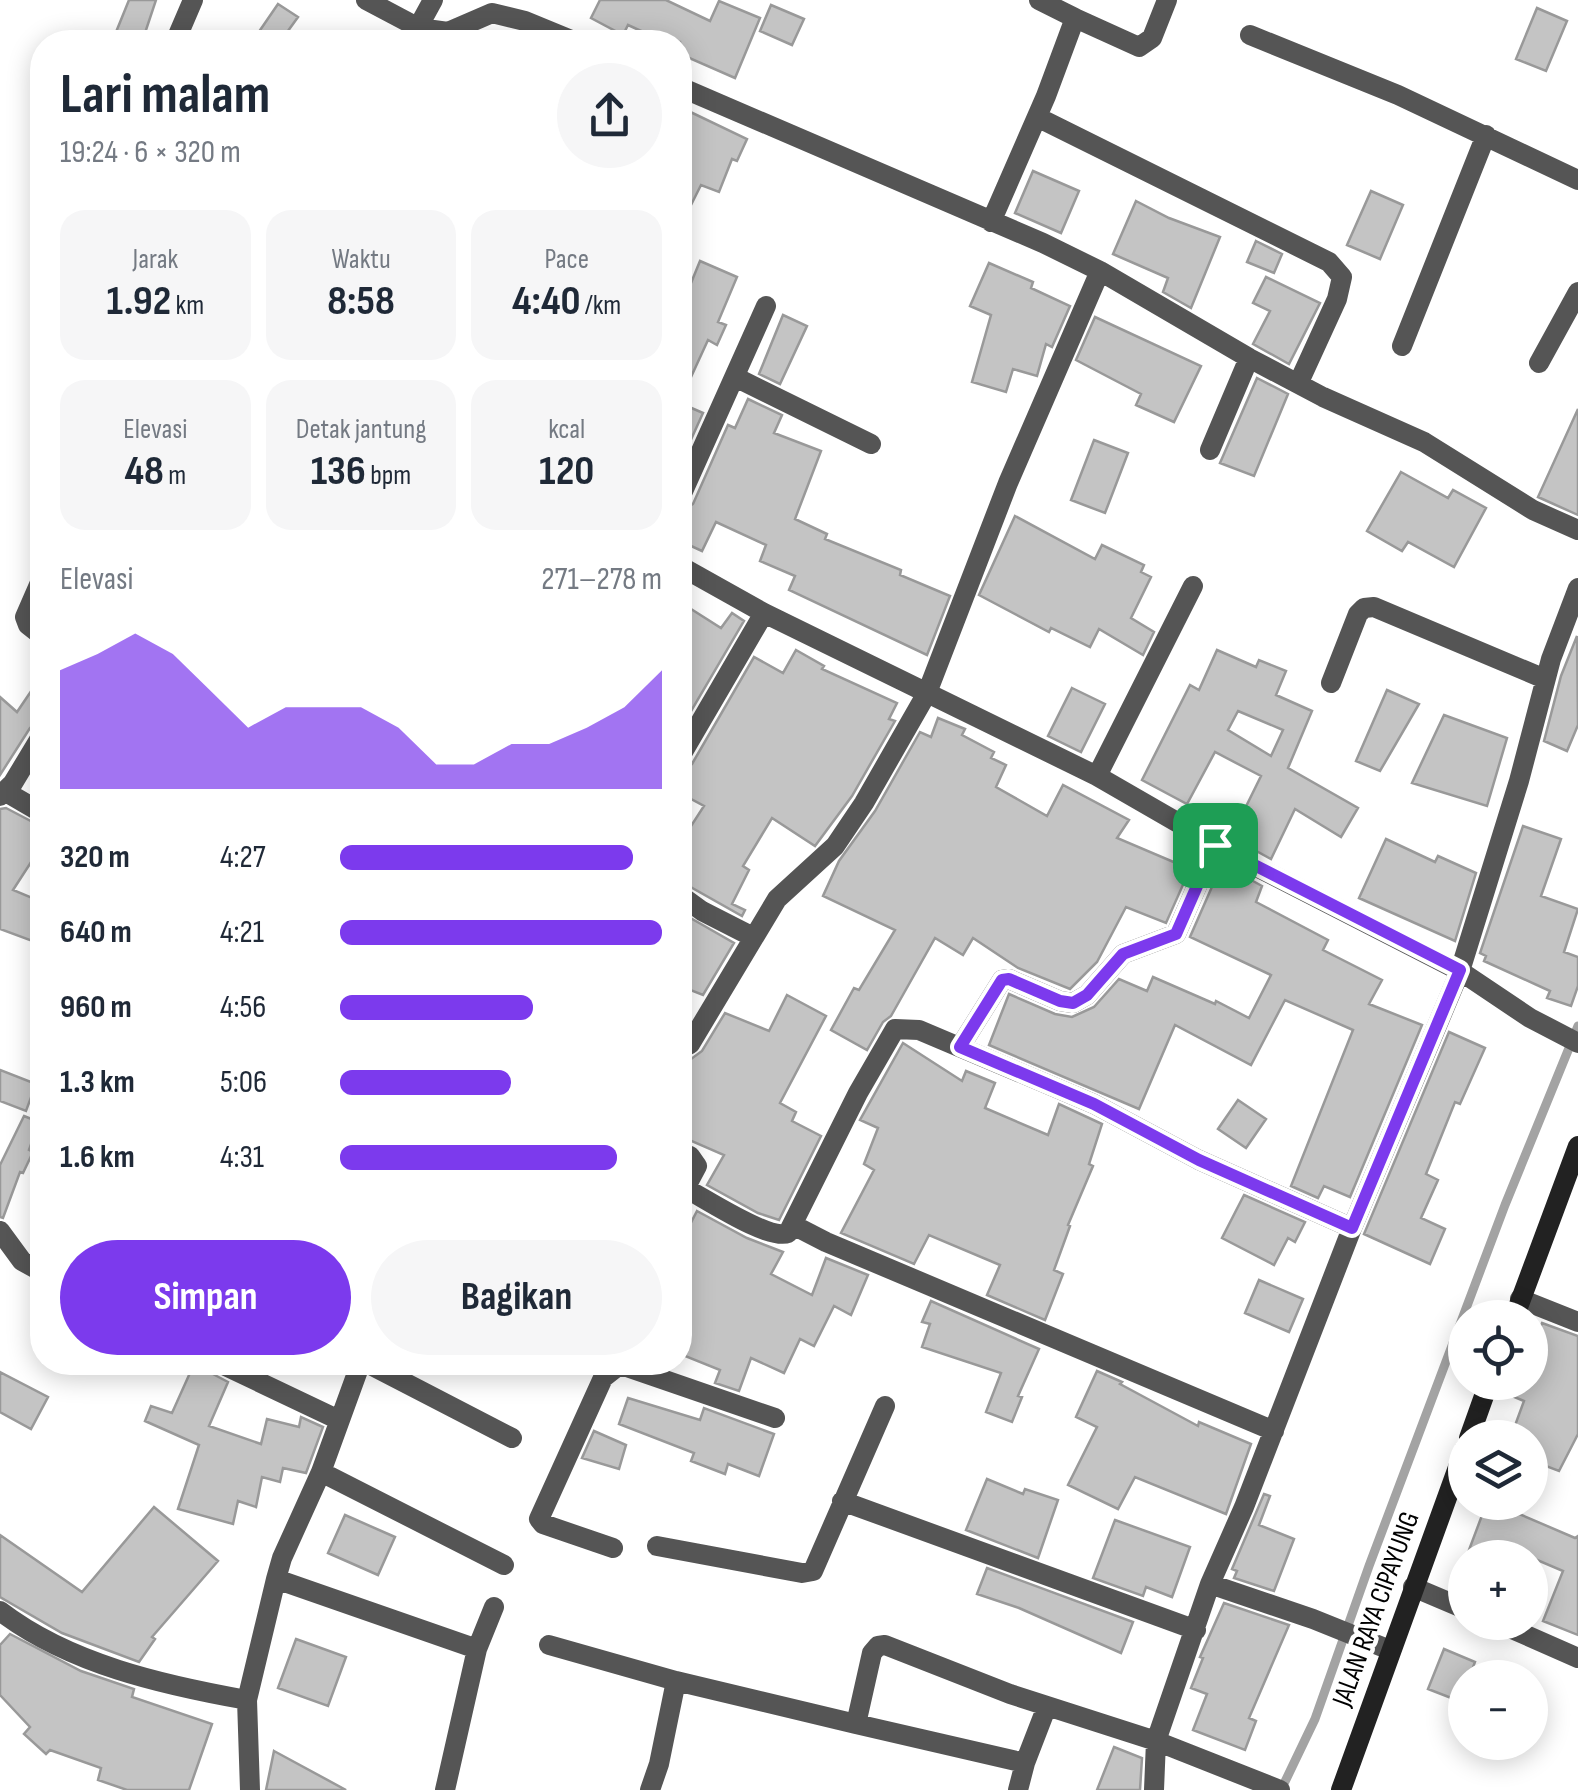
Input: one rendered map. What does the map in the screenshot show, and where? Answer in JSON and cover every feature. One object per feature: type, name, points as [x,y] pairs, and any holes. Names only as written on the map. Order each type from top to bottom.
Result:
[{"type":"main road","points":[[1520,1300],[1578,1146]]},
{"type":"main road","name":"JALAN RAYA CIPAYUNG","points":[[1341,1790],[1448,1493]]},
{"type":"street","points":[[180,30],[193,0]]},
{"type":"street","points":[[366,0],[407,30]]},
{"type":"street","points":[[417,30],[433,0]]},
{"type":"street","points":[[1038,0],[1140,48],[1152,38],[1166,0]]},
{"type":"street","points":[[453,30],[492,13],[547,30]]},
{"type":"street","points":[[991,222],[1076,18]]},
{"type":"street","points":[[1250,34],[1398,95],[1578,180]]},
{"type":"street","points":[[692,92],[1100,271],[1248,358],[1424,442],[1532,510],[1578,530]]},
{"type":"street","points":[[1037,117],[1337,269],[1342,277],[1337,299],[1299,382]]},
{"type":"street","points":[[1402,346],[1486,135]]},
{"type":"street","points":[[692,1041],[777,899],[835,846],[864,804],[928,693],[1008,483],[1100,271]]},
{"type":"street","points":[[1539,364],[1578,292]]},
{"type":"street","points":[[692,472],[766,306]]},
{"type":"street","points":[[1210,450],[1248,358]]},
{"type":"street","points":[[735,377],[871,444]]},
{"type":"street","points":[[692,573],[764,613],[1097,776],[1215,845],[1460,970],[1530,1018],[1578,1043]]},
{"type":"street","points":[[1097,776],[1193,586]]},
{"type":"street","points":[[1154,1790],[1156,1740],[1210,1584],[1460,970],[1546,679],[1578,588]]},
{"type":"street","points":[[1331,683],[1358,614],[1364,608],[1374,607],[1546,679]]},
{"type":"street","points":[[692,736],[764,613]]},
{"type":"street","points":[[30,753],[3,794],[30,807]]},
{"type":"street","points":[[960,1047],[1002,980],[1009,979],[1073,1003],[1087,995],[1123,954],[1176,934],[1215,845]]},
{"type":"street","points":[[692,904],[752,937]]},
{"type":"street","points":[[692,1198],[779,1236],[788,1233],[858,1092],[895,1029],[919,1030],[1094,1104],[1199,1160],[1352,1228]]},
{"type":"street","points":[[793,1224],[826,1242],[1274,1432]]},
{"type":"street","points":[[0,1231],[22,1261],[30,1265]]},
{"type":"street","points":[[1548,1315],[1578,1322]]},
{"type":"street","points":[[245,1375],[340,1420]]},
{"type":"street","points":[[250,1790],[247,1700],[276,1579],[358,1375]]},
{"type":"street","points":[[388,1375],[512,1438]]},
{"type":"street","points":[[607,1375],[539,1519],[542,1524],[614,1548]]},
{"type":"street","points":[[655,1375],[775,1418]]},
{"type":"street","points":[[657,1546],[802,1573],[814,1571],[885,1406]]},
{"type":"street","points":[[320,1472],[504,1566]]},
{"type":"street","points":[[842,1500],[1196,1630]]},
{"type":"street","points":[[276,1579],[477,1649]]},
{"type":"street","points":[[1210,1584],[1390,1650]]},
{"type":"street","points":[[1413,1587],[1448,1602]]},
{"type":"street","points":[[445,1790],[477,1649],[494,1608]]},
{"type":"street","points":[[0,1612],[91,1661],[191,1690],[247,1700]]},
{"type":"street","points":[[1537,1640],[1578,1658]]},
{"type":"street","points":[[856,1724],[872,1653],[885,1645],[1047,1706],[1156,1740],[1280,1790]]},
{"type":"street","points":[[549,1646],[1025,1763]]},
{"type":"street","points":[[650,1790],[676,1680]]},
{"type":"street","points":[[1018,1790],[1047,1706]]},
{"type":"building","points":[[129,0],[156,0],[146,30],[117,30]]},
{"type":"building","points":[[600,0],[666,0],[710,21],[719,1],[760,18],[735,78],[692,59],[692,30],[639,30],[628,25],[626,30],[614,30],[591,18]]},
{"type":"building","points":[[278,4],[298,17],[289,30],[260,30]]},
{"type":"building","points":[[771,5],[804,19],[792,45],[760,31]]},
{"type":"building","points":[[1537,8],[1567,21],[1546,71],[1516,59]]},
{"type":"building","points":[[692,113],[747,139],[737,161],[732,159],[719,192],[701,185],[692,203]]},
{"type":"building","points":[[1033,171],[1079,191],[1061,233],[1015,213]]},
{"type":"building","points":[[1371,191],[1403,205],[1380,259],[1347,245]]},
{"type":"building","points":[[1136,201],[1220,237],[1191,308],[1163,292],[1168,278],[1113,254]]},
{"type":"building","points":[[1256,241],[1282,254],[1274,273],[1247,262]]},
{"type":"building","points":[[700,261],[737,277],[718,322],[726,325],[717,345],[708,340],[692,375],[692,281]]},
{"type":"building","points":[[989,263],[1033,282],[1031,288],[1070,306],[1052,347],[1046,344],[1037,376],[1013,369],[1006,392],[972,382],[991,315],[970,306]]},
{"type":"building","points":[[1266,277],[1320,303],[1289,364],[1253,344],[1270,311],[1253,303]]},
{"type":"building","points":[[783,315],[807,326],[780,384],[759,374]]},
{"type":"building","points":[[1095,317],[1201,366],[1174,422],[1136,405],[1141,394],[1076,360]]},
{"type":"building","points":[[1257,378],[1288,394],[1254,476],[1220,463]]},
{"type":"building","points":[[748,399],[782,415],[774,433],[821,451],[795,519],[827,534],[825,539],[901,570],[900,575],[950,596],[927,655],[789,590],[795,576],[760,561],[766,545],[716,522],[702,551],[692,546],[692,505],[728,425],[735,428]]},
{"type":"building","points":[[692,408],[703,413],[692,437]]},
{"type":"building","points":[[1578,409],[1578,515],[1538,497]]},
{"type":"building","points":[[1094,440],[1128,453],[1105,513],[1071,500]]},
{"type":"building","points":[[1401,472],[1448,498],[1453,490],[1486,508],[1454,567],[1408,542],[1402,551],[1367,531]]},
{"type":"building","points":[[1015,516],[1095,559],[1102,545],[1144,565],[1141,572],[1151,577],[1131,618],[1154,632],[1143,655],[1099,629],[1090,647],[1051,628],[1049,632],[979,595]]},
{"type":"building","points":[[692,610],[721,628],[732,613],[744,621],[692,710]]},
{"type":"building","points":[[1577,636],[1578,725],[1567,751],[1544,741],[1561,676]]},
{"type":"building","points":[[796,650],[824,666],[822,669],[897,703],[889,719],[895,721],[852,796],[815,846],[772,818],[743,866],[749,870],[732,904],[745,910],[742,916],[692,888],[692,824],[704,806],[692,800],[692,764],[754,657],[783,673]]},
{"type":"building","points":[[1217,650],[1256,667],[1259,660],[1286,671],[1276,695],[1312,711],[1288,768],[1358,808],[1341,837],[1295,809],[1271,859],[1231,837],[1261,776],[1215,752],[1187,804],[1142,780],[1190,685],[1199,690]],"holes":[[[1238,711],[1283,730],[1271,756],[1228,730]]]},
{"type":"building","points":[[1072,688],[1105,704],[1081,752],[1048,736]]},
{"type":"building","points":[[1387,690],[1419,704],[1380,771],[1356,761]]},
{"type":"building","points":[[30,693],[30,728],[0,775],[0,697],[17,712]]},
{"type":"building","points":[[1444,715],[1507,738],[1487,806],[1412,783]]},
{"type":"building","points":[[938,718],[965,729],[962,735],[994,752],[991,758],[1006,765],[996,787],[1047,816],[1063,785],[1129,820],[1117,838],[1190,869],[1166,923],[1126,907],[1097,962],[1070,989],[1018,968],[973,938],[963,955],[935,938],[867,1050],[831,1030],[854,988],[859,990],[895,930],[823,896],[839,861],[875,811],[920,732],[931,737]]},
{"type":"building","points":[[6,808],[30,821],[30,864],[13,890],[30,897],[30,940],[0,929],[0,809]]},
{"type":"building","points":[[1523,826],[1561,839],[1541,896],[1578,909],[1564,952],[1578,957],[1578,986],[1571,1006],[1547,998],[1550,991],[1484,961],[1486,956],[1480,953]]},
{"type":"building","points":[[1386,839],[1435,862],[1438,856],[1476,873],[1455,941],[1359,898]]},
{"type":"building","points":[[1222,864],[1262,886],[1256,902],[1328,940],[1323,950],[1382,980],[1369,1004],[1422,1025],[1350,1197],[1324,1186],[1318,1198],[1291,1186],[1353,1030],[1285,1000],[1251,1065],[1175,1025],[1139,1109],[989,1045],[1009,994],[1055,1014],[1072,1017],[1094,1007],[1119,979],[1147,991],[1153,977],[1249,1018],[1271,975],[1190,937]]},
{"type":"building","points":[[692,919],[734,943],[703,995],[692,991]]},
{"type":"building","points":[[787,995],[826,1016],[780,1103],[796,1112],[792,1121],[821,1136],[779,1220],[707,1185],[724,1155],[692,1141],[692,1058],[702,1051],[725,1013],[769,1031]]},
{"type":"building","points":[[1449,1032],[1485,1048],[1460,1104],[1455,1102],[1426,1174],[1438,1180],[1421,1218],[1445,1229],[1430,1264],[1364,1234]]},
{"type":"building","points":[[903,1043],[962,1081],[966,1071],[995,1083],[985,1108],[1048,1135],[1059,1104],[1102,1124],[1089,1164],[1093,1166],[1054,1270],[1063,1274],[1045,1320],[987,1295],[1000,1265],[929,1235],[914,1264],[841,1233],[874,1170],[864,1164],[878,1128],[860,1120]]},
{"type":"building","points":[[0,1070],[30,1082],[26,1111],[0,1101]]},
{"type":"building","points":[[1238,1100],[1266,1119],[1246,1148],[1218,1129]]},
{"type":"building","points":[[24,1116],[30,1118],[30,1158],[23,1173],[20,1172],[3,1218],[0,1165]]},
{"type":"building","points":[[1244,1195],[1305,1222],[1295,1242],[1288,1238],[1274,1265],[1222,1238]]},
{"type":"building","points":[[697,1211],[783,1252],[771,1274],[812,1295],[826,1258],[868,1275],[851,1315],[834,1306],[814,1346],[800,1339],[784,1373],[751,1358],[739,1391],[715,1383],[720,1370],[692,1359],[692,1221]]},
{"type":"building","points":[[1259,1280],[1303,1299],[1289,1332],[1245,1313]]},
{"type":"building","points":[[931,1301],[1039,1349],[1018,1396],[1022,1397],[1012,1422],[986,1412],[1001,1373],[922,1347],[930,1324],[922,1322]]},
{"type":"building","points":[[1548,1325],[1578,1336],[1578,1434],[1559,1471],[1548,1467],[1548,1420],[1517,1420],[1524,1401],[1548,1400]]},
{"type":"building","points":[[1097,1371],[1198,1426],[1199,1422],[1251,1444],[1226,1514],[1135,1477],[1118,1509],[1068,1485],[1097,1427],[1076,1417]]},
{"type":"building","points":[[0,1372],[48,1397],[31,1429],[0,1412]]},
{"type":"building","points":[[189,1375],[215,1375],[228,1382],[209,1426],[261,1444],[267,1419],[299,1427],[301,1417],[323,1427],[306,1473],[283,1468],[280,1482],[262,1477],[256,1507],[238,1501],[233,1524],[178,1509],[199,1445],[145,1421],[151,1406],[172,1413]]},
{"type":"building","points":[[628,1398],[700,1420],[704,1408],[774,1434],[759,1476],[728,1464],[725,1474],[691,1461],[694,1453],[619,1424]]},
{"type":"building","points":[[594,1431],[626,1445],[619,1469],[582,1458]]},
{"type":"building","points":[[987,1479],[1023,1494],[1025,1489],[1058,1500],[1038,1558],[966,1530]]},
{"type":"building","points":[[1264,1494],[1270,1496],[1259,1525],[1294,1539],[1274,1591],[1234,1578],[1237,1571],[1232,1569]]},
{"type":"building","points":[[154,1507],[218,1561],[152,1637],[155,1639],[139,1662],[62,1633],[0,1597],[0,1535],[82,1592]]},
{"type":"building","points":[[345,1515],[395,1537],[378,1575],[328,1553]]},
{"type":"building","points":[[1115,1520],[1190,1547],[1172,1597],[1146,1587],[1143,1596],[1093,1578]]},
{"type":"building","points":[[1480,1520],[1533,1520],[1578,1536],[1578,1635],[1548,1623],[1548,1608],[1563,1571],[1548,1565],[1548,1540],[1473,1540]]},
{"type":"building","points":[[987,1568],[1133,1622],[1121,1653],[977,1594]]},
{"type":"building","points":[[1224,1603],[1289,1625],[1249,1718],[1256,1721],[1245,1750],[1193,1730],[1207,1694],[1191,1688]]},
{"type":"building","points":[[10,1634],[81,1671],[134,1689],[132,1697],[212,1724],[189,1790],[127,1790],[98,1780],[101,1768],[50,1750],[46,1754],[24,1734],[30,1727],[0,1695],[0,1645]]},
{"type":"building","points":[[296,1639],[346,1657],[328,1706],[278,1688]]},
{"type":"building","points":[[1444,1649],[1470,1660],[1448,1660],[1448,1697],[1428,1689]]},
{"type":"building","points":[[1114,1747],[1142,1758],[1140,1790],[1097,1790]]},
{"type":"building","points":[[274,1751],[346,1790],[266,1790]]},
{"type":"waterway","points":[[1281,1790],[1315,1719],[1505,1205],[1578,1026]]},
{"type":"route","points":[[1215,845],[1460,970],[1352,1228],[1199,1160],[1094,1104],[960,1047],[1002,980],[1009,979],[1073,1003],[1087,995],[1123,954],[1176,934],[1215,845]]}]
